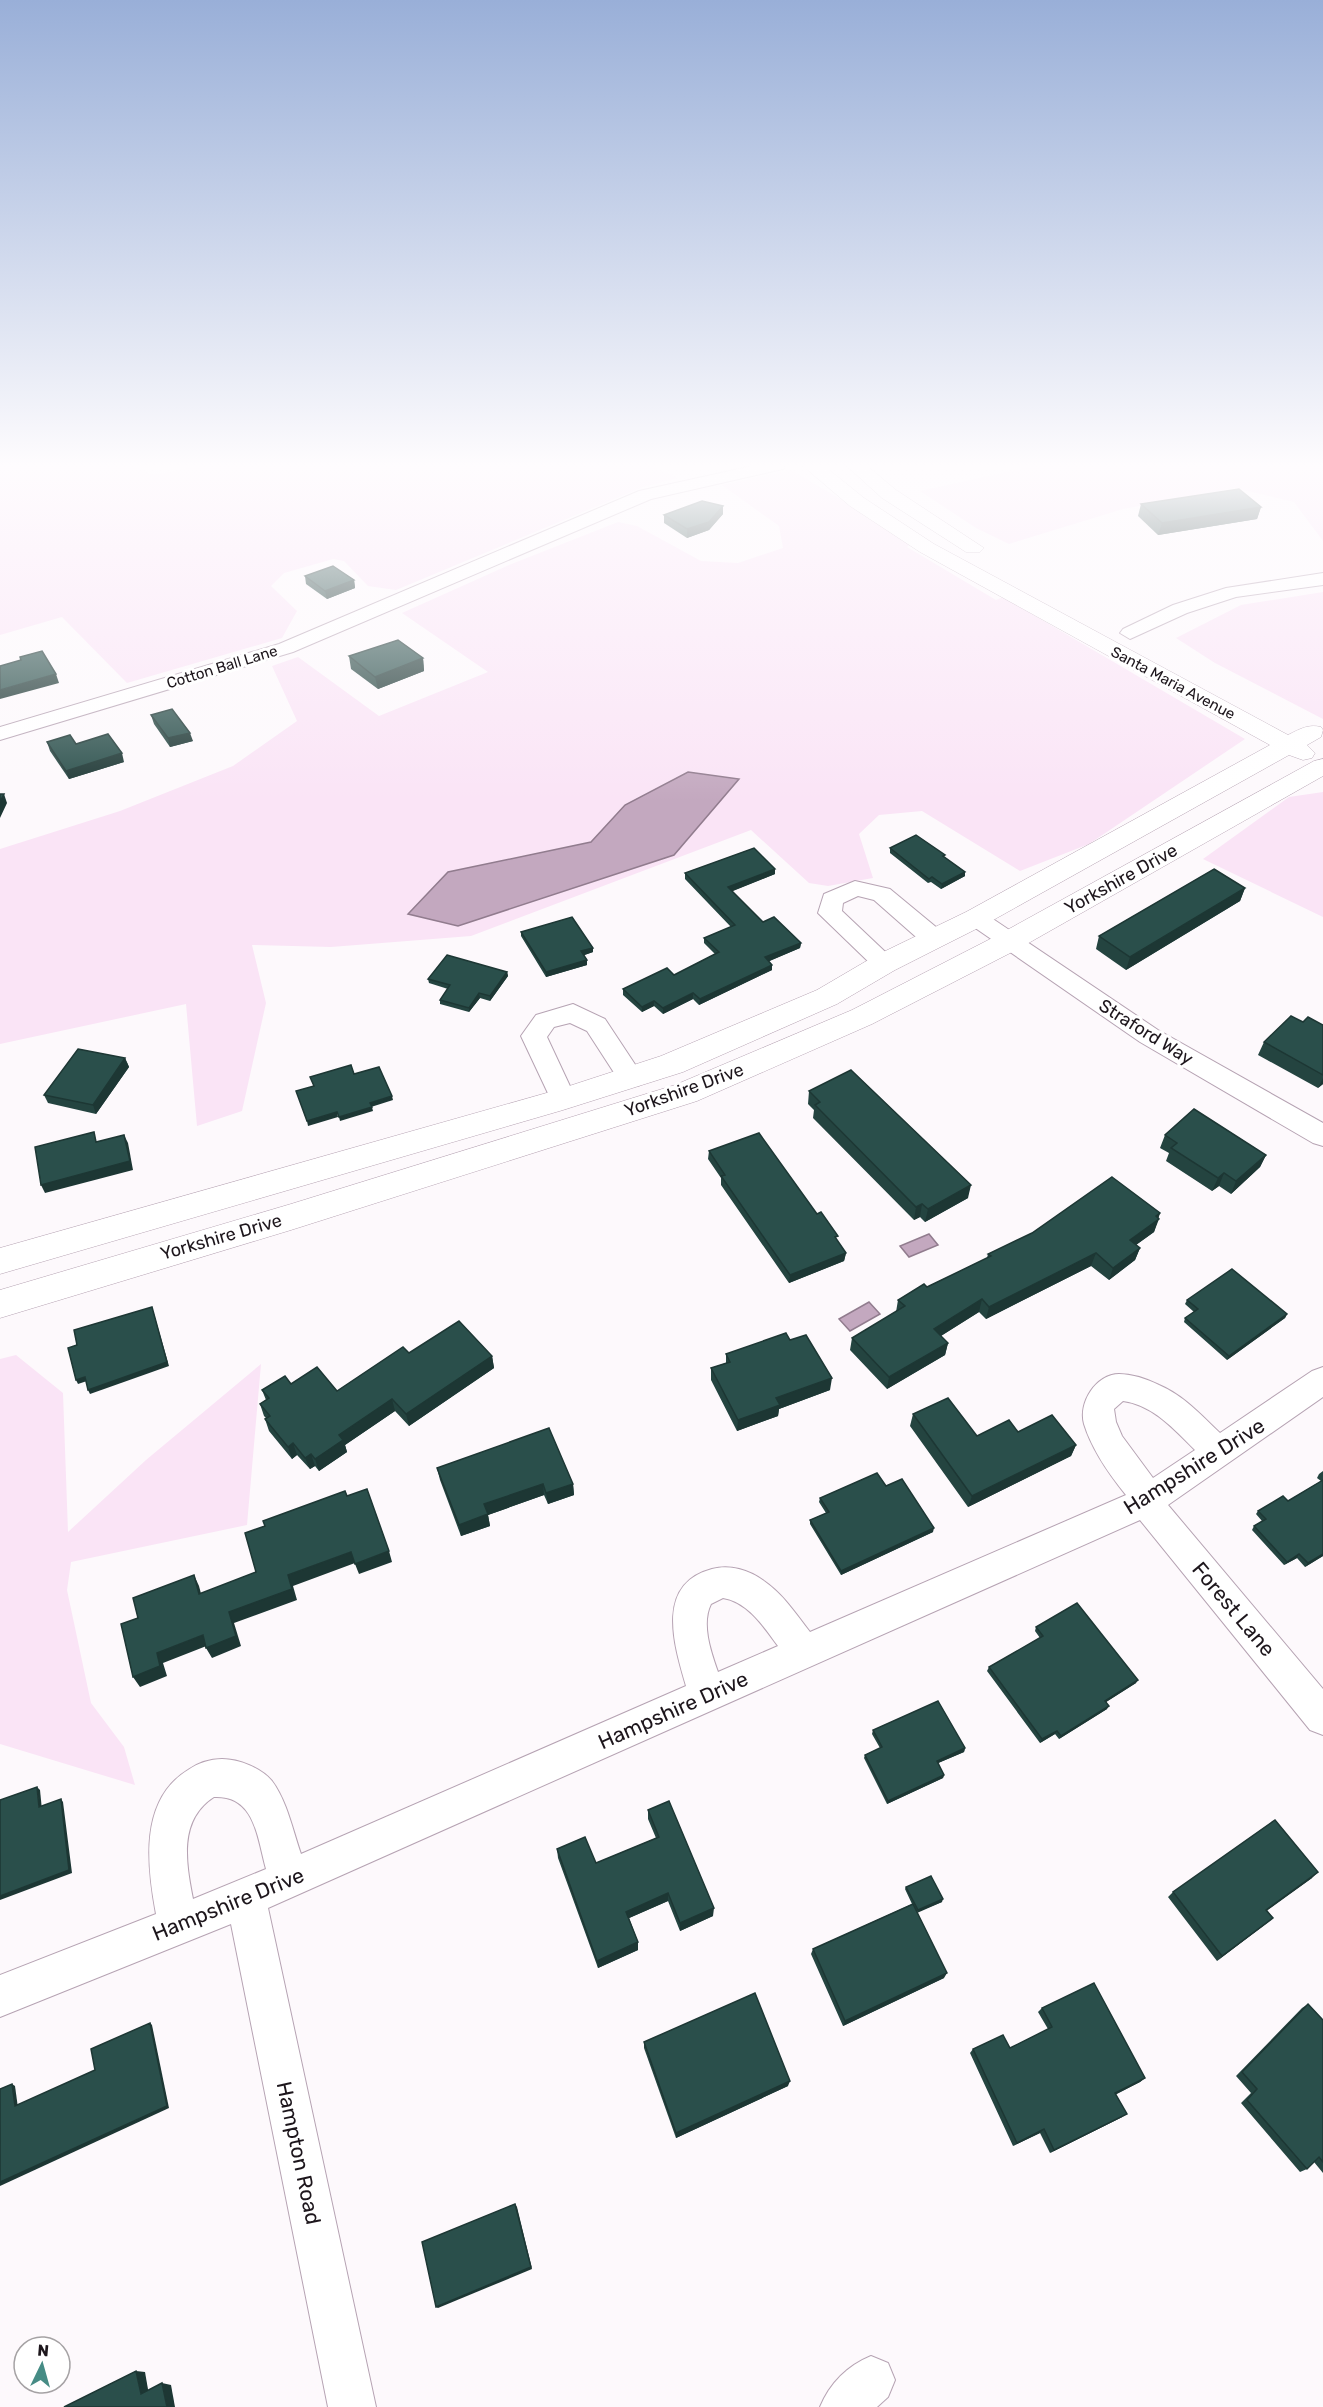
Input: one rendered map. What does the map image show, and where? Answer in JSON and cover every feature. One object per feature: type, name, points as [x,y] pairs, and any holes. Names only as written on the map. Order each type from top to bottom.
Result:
[{"type":"street","name":"Cotton Ball Lane","points":[[0,734],[286,648],[452,577]]},
{"type":"street","name":"Santa Maria Avenue","points":[[981,577],[1053,617],[1304,734],[1323,765]]},
{"type":"street","points":[[1130,633],[1180,609],[1233,592],[1323,579]]},
{"type":"street","points":[[1053,617],[1080,607]]},
{"type":"street","name":"Santa Maria Avenue","points":[[1110,623],[1150,644]]},
{"type":"street","name":"Yorkshire Drive","points":[[0,1261],[563,1099],[672,1064],[828,997],[885,963],[976,918],[1304,734]]},
{"type":"street","name":"Yorkshire Drive","points":[[0,1304],[686,1093],[862,1017],[1008,942],[1323,765]]},
{"type":"street","points":[[885,963],[830,914],[832,898],[855,888],[882,894],[933,938]]},
{"type":"street","name":"Straford Way","points":[[976,918],[1149,1036],[1323,1136]]},
{"type":"street","points":[[563,1099],[534,1036],[544,1021],[573,1013],[596,1024],[631,1078]]},
{"type":"street","points":[[248,1190],[259,1226]]},
{"type":"street","name":"Hampshire Drive","points":[[0,1996],[246,1898],[1148,1501],[1323,1380]]},
{"type":"street","name":"Forest Lane","points":[[1219,1453],[1160,1398],[1138,1388],[1117,1388],[1104,1398],[1098,1410],[1102,1430],[1148,1501],[1323,1717]]},
{"type":"street","points":[[706,1696],[690,1626],[692,1603],[701,1589],[716,1581],[732,1581],[754,1592],[804,1653]]},
{"type":"street","points":[[178,1925],[168,1871],[171,1818],[183,1796],[208,1778],[234,1777],[258,1794],[289,1879]]},
{"type":"street","name":"Hampton Road","points":[[246,1898],[352,2407]]},
{"type":"shaded area","points":[[0,577],[280,577],[271,586],[297,611],[282,638],[127,683],[62,617],[0,635]]},
{"type":"shaded area","points":[[360,577],[426,577],[396,590],[368,586]]},
{"type":"shaded area","points":[[482,577],[958,577],[996,600],[1003,597],[1245,739],[1089,844],[1020,871],[922,811],[879,815],[859,834],[873,878],[828,886],[809,883],[751,830],[471,936],[331,947],[252,945],[266,1003],[242,1111],[197,1126],[186,1004],[0,1044],[0,849],[120,811],[233,766],[297,721],[272,666],[298,657],[379,716],[488,672],[402,613]]},
{"type":"shaded area","points":[[1323,592],[1323,719],[1215,663],[1176,638],[1241,605]]},
{"type":"shaded area","points":[[688,772],[739,779],[674,855],[458,926],[408,914],[448,872],[591,842],[625,805]]},
{"type":"shaded area","points":[[1323,792],[1323,917],[1203,859],[1289,797]]},
{"type":"shaded area","points":[[929,1234],[938,1245],[909,1257],[900,1246]]},
{"type":"shaded area","points":[[869,1302],[880,1314],[850,1331],[839,1319]]},
{"type":"shaded area","points":[[16,1355],[63,1393],[68,1532],[146,1460],[261,1364],[247,1525],[71,1562],[67,1590],[91,1703],[124,1747],[135,1785],[0,1744],[0,1359]]},
{"type":"building","points":[[307,577],[350,577],[354,580],[325,591]]},
{"type":"building","points":[[398,640],[423,658],[375,677],[349,656]]},
{"type":"building","points":[[42,651],[56,674],[0,690],[0,666]]},
{"type":"building","points":[[172,709],[190,733],[168,738],[151,715]]},
{"type":"building","points":[[108,734],[122,753],[66,771],[47,742],[70,735],[76,744]]},
{"type":"building","points":[[916,835],[965,872],[942,884],[932,877],[929,879],[890,848]]},
{"type":"building","points":[[754,848],[775,869],[728,887],[763,922],[774,917],[801,943],[765,957],[772,965],[700,999],[693,993],[663,1008],[654,1001],[642,1007],[623,989],[667,968],[674,975],[719,952],[704,938],[735,925],[685,873]]},
{"type":"building","points":[[1214,869],[1245,888],[1130,957],[1099,936]]},
{"type":"building","points":[[572,917],[593,948],[581,951],[587,960],[546,972],[521,932]]},
{"type":"building","points":[[447,955],[507,972],[490,996],[479,993],[469,1008],[440,1000],[450,985],[428,979]]},
{"type":"building","points":[[1291,1016],[1303,1022],[1308,1017],[1323,1025],[1323,1075],[1264,1042]]},
{"type":"building","points":[[78,1049],[125,1058],[93,1105],[44,1095]]},
{"type":"building","points":[[351,1065],[354,1074],[379,1067],[392,1096],[370,1103],[372,1107],[339,1117],[337,1112],[307,1121],[296,1091],[314,1086],[310,1077]]},
{"type":"building","points":[[851,1070],[971,1185],[928,1209],[922,1204],[916,1207],[815,1105],[820,1102],[809,1091]]},
{"type":"building","points":[[1194,1109],[1266,1155],[1236,1181],[1224,1173],[1218,1178],[1171,1148],[1177,1143],[1165,1135]]},
{"type":"building","points":[[94,1132],[96,1142],[124,1135],[130,1161],[41,1185],[35,1147]]},
{"type":"building","points":[[759,1133],[817,1214],[821,1212],[838,1236],[835,1237],[846,1253],[790,1275],[721,1176],[725,1175],[709,1151]]},
{"type":"building","points":[[1112,1177],[1160,1213],[1156,1216],[1159,1219],[1130,1240],[1140,1248],[1113,1268],[1096,1253],[989,1307],[982,1299],[934,1329],[948,1343],[889,1377],[852,1338],[905,1306],[898,1300],[924,1284],[927,1287],[1032,1233]]},
{"type":"building","points":[[1232,1269],[1287,1314],[1229,1356],[1185,1318],[1198,1309],[1187,1300]]},
{"type":"building","points":[[152,1307],[167,1362],[88,1390],[85,1377],[76,1380],[68,1348],[77,1345],[74,1330]]},
{"type":"building","points":[[459,1321],[492,1356],[406,1414],[392,1399],[339,1435],[343,1440],[315,1459],[311,1454],[305,1458],[293,1443],[288,1447],[265,1419],[270,1416],[260,1404],[269,1398],[262,1390],[285,1376],[291,1384],[317,1367],[337,1391],[403,1347],[409,1353]]},
{"type":"building","points":[[786,1333],[790,1340],[806,1335],[832,1378],[776,1398],[780,1405],[738,1420],[711,1368],[730,1362],[726,1354]]},
{"type":"building","points":[[948,1398],[977,1436],[1009,1420],[1018,1432],[1052,1415],[1076,1445],[972,1496],[913,1414]]},
{"type":"building","points":[[549,1428],[573,1484],[546,1493],[543,1484],[484,1504],[488,1514],[459,1525],[437,1468]]},
{"type":"building","points":[[877,1473],[886,1486],[902,1479],[934,1528],[841,1571],[810,1520],[829,1512],[820,1498]]},
{"type":"building","points":[[1323,1480],[1323,1554],[1308,1563],[1299,1554],[1287,1562],[1254,1526],[1266,1519],[1258,1511],[1283,1496],[1288,1501]]},
{"type":"building","points":[[367,1489],[389,1551],[355,1564],[351,1552],[288,1575],[292,1589],[229,1612],[236,1636],[206,1648],[203,1635],[157,1653],[160,1666],[133,1677],[121,1624],[138,1618],[133,1598],[194,1575],[199,1594],[256,1572],[245,1533],[265,1526],[263,1521],[345,1491],[347,1496]]},
{"type":"building","points":[[1077,1603],[1138,1680],[1105,1701],[1109,1706],[1061,1736],[1057,1731],[1042,1739],[989,1667],[1043,1636],[1036,1627]]},
{"type":"building","points":[[938,1701],[965,1748],[937,1761],[944,1775],[888,1801],[865,1755],[882,1747],[873,1730]]},
{"type":"building","points":[[37,1787],[39,1807],[61,1799],[69,1870],[0,1896],[0,1800]]},
{"type":"building","points":[[669,1801],[714,1908],[680,1923],[668,1893],[626,1912],[638,1942],[597,1961],[557,1849],[585,1837],[596,1863],[659,1837],[648,1810]]},
{"type":"building","points":[[1275,1820],[1318,1872],[1266,1910],[1273,1918],[1222,1956],[1173,1892]]},
{"type":"building","points":[[931,1876],[943,1899],[918,1910],[906,1887]]},
{"type":"building","points":[[913,1904],[947,1973],[845,2021],[813,1949]]},
{"type":"building","points":[[1094,1983],[1145,2078],[1115,2093],[1127,2114],[1054,2150],[1044,2129],[1017,2143],[973,2049],[1003,2035],[1010,2048],[1052,2027],[1042,2008]]},
{"type":"building","points":[[755,1993],[790,2081],[676,2133],[644,2042]]},
{"type":"building","points":[[1308,2004],[1323,2020],[1323,2162],[1319,2157],[1307,2169],[1247,2100],[1257,2089],[1242,2072]]},
{"type":"building","points":[[150,2023],[167,2106],[0,2182],[0,2089],[12,2084],[15,2106],[95,2070],[91,2049]]},
{"type":"building","points":[[515,2204],[531,2267],[436,2307],[422,2242]]},
{"type":"building","points":[[136,2371],[141,2394],[162,2383],[167,2407],[64,2407]]}]
